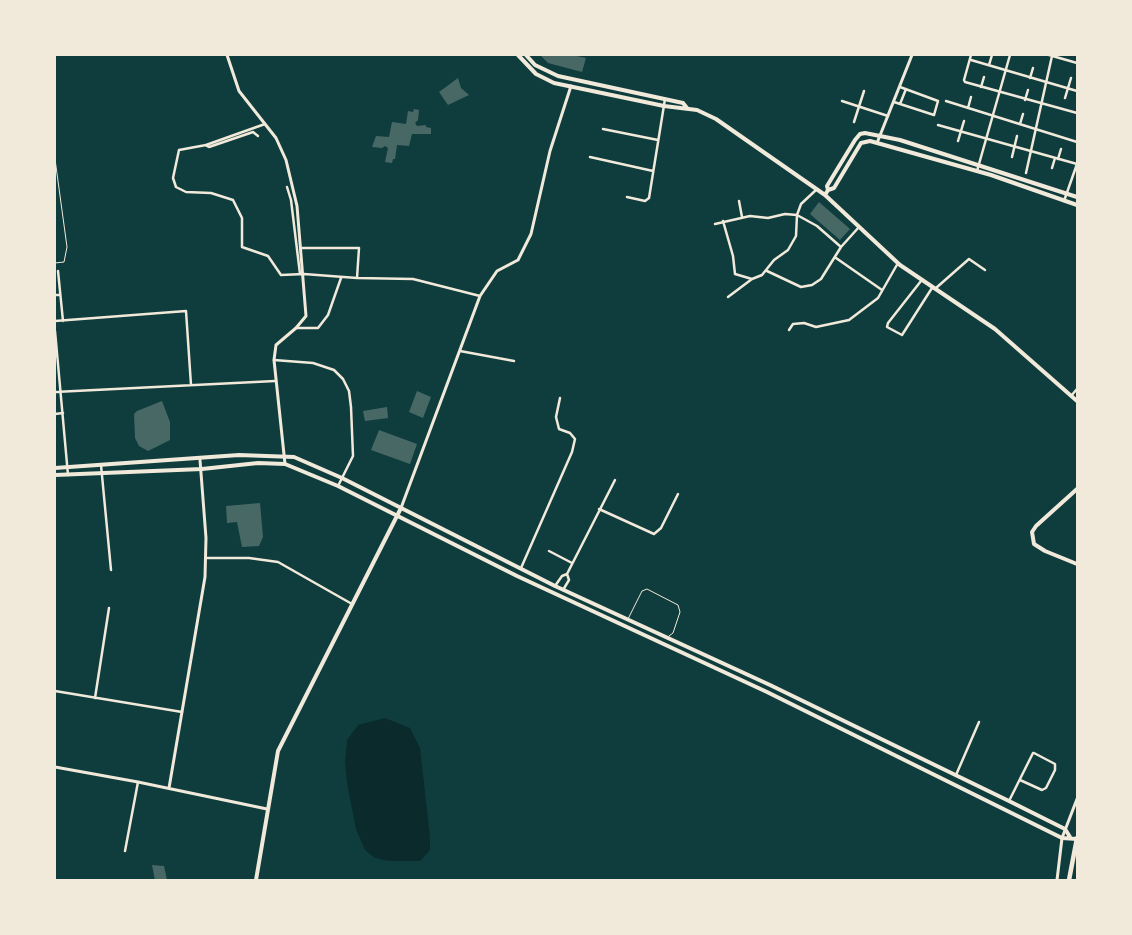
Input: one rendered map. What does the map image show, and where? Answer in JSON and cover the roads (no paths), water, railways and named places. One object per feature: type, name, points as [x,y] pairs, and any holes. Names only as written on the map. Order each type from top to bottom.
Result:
[{"type":"main road","points":[[518,55],[536,74],[554,83],[664,106],[697,110],[716,119],[825,195],[898,263],[921,281],[995,329],[1077,401]]},
{"type":"main road","points":[[526,55],[535,65],[558,76],[683,103],[687,108]]},
{"type":"main road","points":[[825,195],[828,190],[827,186],[860,134],[880,135],[1077,197]]},
{"type":"main road","points":[[828,190],[834,188],[861,142],[870,141],[977,172],[1077,206]]},
{"type":"main road","points":[[55,468],[200,460],[238,455],[294,457],[342,478],[563,590],[770,684],[956,775],[1065,830],[1070,837]]},
{"type":"main road","points":[[55,475],[202,469],[258,463],[285,464],[338,486],[396,517],[767,692],[1062,838],[1070,837],[1077,839],[1069,880]]},
{"type":"main road","points":[[1077,489],[1036,526],[1032,532],[1034,544],[1045,551],[1077,564]]},
{"type":"main road","points":[[256,880],[278,751],[401,508]]},
{"type":"main road","points":[[767,692],[770,684]]},
{"type":"street","points":[[227,55],[239,91],[276,138],[286,160],[297,206],[302,248],[302,274]]},
{"type":"street","points":[[877,143],[912,55]]},
{"type":"street","points":[[971,55],[964,81],[1025,100],[1077,113]]},
{"type":"street","points":[[989,65],[992,55]]},
{"type":"street","points":[[977,172],[1010,55]]},
{"type":"street","points":[[1026,173],[1050,55],[1077,63]]},
{"type":"street","points":[[1067,60],[1068,55]]},
{"type":"street","points":[[970,59],[1077,91]]},
{"type":"street","points":[[1030,78],[1033,68]]},
{"type":"street","points":[[981,87],[984,77]]},
{"type":"street","points":[[1065,98],[1071,78]]},
{"type":"street","points":[[401,508],[480,296],[497,271],[518,260],[531,234],[550,151],[571,86]]},
{"type":"street","points":[[894,102],[934,116],[938,101],[900,87]]},
{"type":"street","points":[[900,104],[906,89]]},
{"type":"street","points":[[1025,100],[1028,90]]},
{"type":"street","points":[[854,122],[864,91]]},
{"type":"street","points":[[968,108],[971,97]]},
{"type":"street","points":[[627,197],[648,200],[665,99]]},
{"type":"street","points":[[842,101],[888,116]]},
{"type":"street","points":[[946,102],[1077,142]]},
{"type":"street","points":[[1020,125],[1023,114]]},
{"type":"street","points":[[958,141],[964,121]]},
{"type":"street","points":[[265,124],[205,145],[178,151],[173,178],[176,187],[186,192],[211,193],[233,200],[242,218],[242,247],[268,256],[282,275],[302,274],[341,278],[413,279],[480,296]]},
{"type":"street","points":[[938,125],[985,140],[1077,163],[1064,201]]},
{"type":"street","points":[[604,129],[658,140]]},
{"type":"street","points":[[205,145],[209,147],[253,132],[258,136]]},
{"type":"street","points":[[1012,157],[1017,136]]},
{"type":"street","points":[[1052,168],[1061,149]]},
{"type":"street","points":[[590,158],[653,171]]},
{"type":"street","points":[[285,464],[286,456],[275,381],[274,360],[276,345],[296,328],[306,316],[292,200],[287,187]]},
{"type":"street","points":[[728,297],[752,279],[767,271],[774,260],[788,250],[796,236],[797,215],[801,204],[816,190]]},
{"type":"street","points":[[739,201],[742,217]]},
{"type":"street","points":[[715,224],[742,217],[768,218],[785,214],[797,215],[816,226],[841,247]]},
{"type":"street","points":[[723,221],[733,256],[735,274],[752,279]]},
{"type":"street","points":[[767,271],[801,287],[812,285],[821,279],[836,258],[841,247],[859,227]]},
{"type":"street","points":[[302,248],[359,248],[357,278]]},
{"type":"street","points":[[836,258],[882,290]]},
{"type":"street","points":[[921,281],[888,323],[887,327],[902,335],[933,289],[969,259],[985,270]]},
{"type":"street","points":[[789,330],[794,324],[804,323],[816,327],[849,320],[878,298],[898,263]]},
{"type":"street","points":[[58,271],[62,321]]},
{"type":"street","points":[[296,328],[318,328],[328,315],[341,278]]},
{"type":"street","points":[[55,295],[60,295]]},
{"type":"street","points":[[55,321],[186,311],[191,385]]},
{"type":"street","points":[[55,331],[68,475]]},
{"type":"street","points":[[460,351],[514,361]]},
{"type":"street","points":[[274,360],[313,362],[334,370],[343,379],[348,391],[351,407],[353,456],[338,486]]},
{"type":"street","points":[[55,392],[275,381]]},
{"type":"street","points":[[1071,396],[1077,388]]},
{"type":"street","points":[[520,569],[572,452],[575,439],[570,433],[559,429],[556,417],[560,398]]},
{"type":"street","points":[[55,414],[63,413]]},
{"type":"street","points":[[169,788],[207,558],[200,460]]},
{"type":"street","points":[[101,465],[110,570]]},
{"type":"street","points":[[555,586],[562,576],[567,574],[615,480]]},
{"type":"street","points":[[599,509],[654,534],[661,528],[678,494]]},
{"type":"street","points":[[549,552],[572,563]]},
{"type":"street","points":[[207,558],[249,558],[278,562],[352,604]]},
{"type":"street","points":[[563,590],[569,580],[567,574]]},
{"type":"street","points":[[95,698],[109,608]]},
{"type":"street","points":[[55,691],[182,712]]},
{"type":"street","points":[[956,775],[979,722]]},
{"type":"street","points":[[1009,801],[1034,752],[1055,764],[1055,770],[1046,788],[1042,790],[1020,780]]},
{"type":"street","points":[[55,768],[138,782],[268,809]]},
{"type":"street","points":[[125,852],[138,782]]},
{"type":"street","points":[[1057,880],[1062,838],[1077,799]]},
{"type":"lane","points":[[55,159],[66,258],[64,262],[55,263]]},
{"type":"lane","points":[[628,620],[642,591],[647,589],[678,605],[680,612],[672,633],[664,643]]},
{"type":"water","points":[[385,718],[410,728],[420,748],[430,850],[420,861],[388,861],[375,858],[365,850],[356,829],[347,783],[345,762],[347,740],[358,725]]}]
